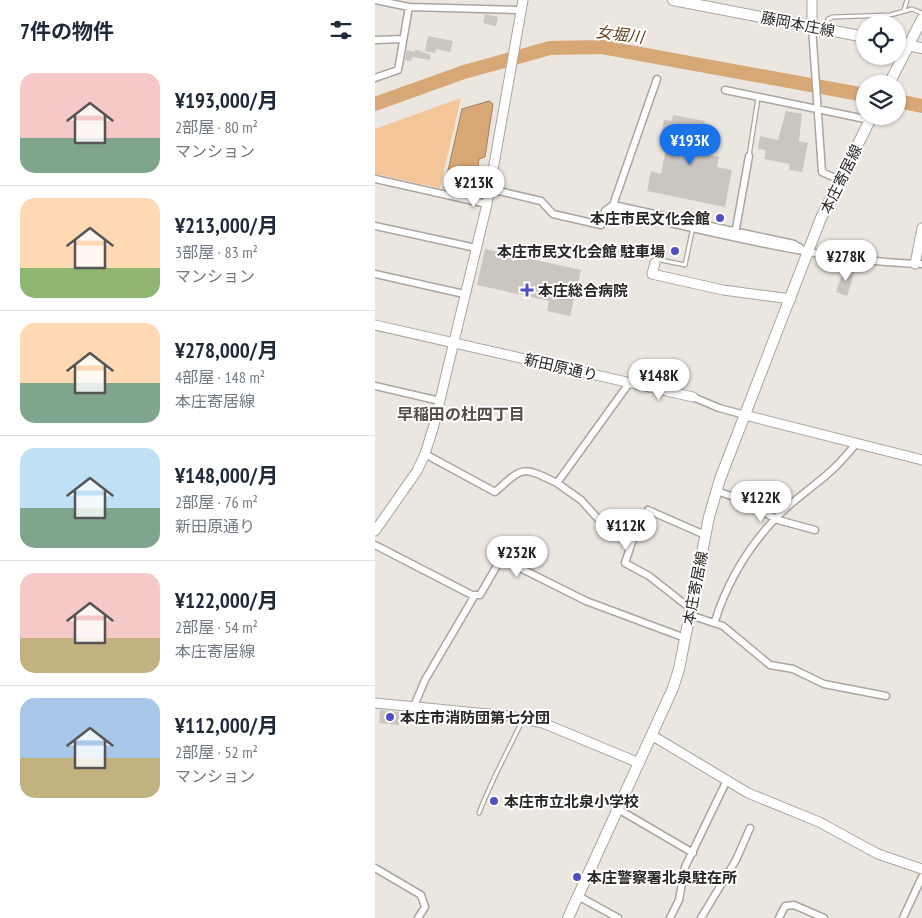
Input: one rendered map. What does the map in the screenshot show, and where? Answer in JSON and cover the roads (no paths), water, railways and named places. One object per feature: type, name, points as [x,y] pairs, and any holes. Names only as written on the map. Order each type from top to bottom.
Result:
[{"type":"main road","name":"藤岡本庄線","points":[[673,0],[698,2],[856,35]]},
{"type":"main road","points":[[894,75],[922,19]]},
{"type":"main road","points":[[906,44],[922,48]]},
{"type":"main road","name":"本庄寄居線","points":[[568,918],[653,736],[673,688],[685,638],[705,535],[717,491],[807,252],[868,125]]},
{"type":"street","points":[[375,0],[409,7],[520,10]]},
{"type":"street","points":[[375,531],[417,471],[425,454],[487,204],[523,0]]},
{"type":"street","points":[[812,0],[812,27],[819,106],[822,172],[833,177]]},
{"type":"street","points":[[375,78],[398,70],[409,7]]},
{"type":"street","points":[[375,40],[403,39]]},
{"type":"street","points":[[490,189],[541,201],[553,214],[601,225],[605,211],[613,205],[657,79]]},
{"type":"street","points":[[725,90],[819,106],[856,115]]},
{"type":"street","points":[[735,234],[749,156]]},
{"type":"street","points":[[375,179],[487,204]]},
{"type":"street","points":[[613,205],[735,234],[794,244],[807,252],[848,260],[918,264],[922,228]]},
{"type":"street","points":[[375,226],[476,248]]},
{"type":"street","points":[[655,264],[652,274],[723,290],[791,298]]},
{"type":"street","points":[[375,274],[464,294]]},
{"type":"street","name":"新田原通り","points":[[375,325],[693,397],[719,408],[745,415]]},
{"type":"street","points":[[557,483],[630,382]]},
{"type":"street","points":[[375,386],[439,401]]},
{"type":"street","points":[[745,415],[922,460]]},
{"type":"street","points":[[715,621],[723,594],[735,570],[775,518],[833,469],[856,444]]},
{"type":"street","points":[[425,454],[495,492],[522,470],[531,470],[557,483],[581,500],[600,520],[632,542]]},
{"type":"street","points":[[717,491],[742,500],[775,518],[815,530]]},
{"type":"street","points":[[705,535],[648,510],[632,542],[625,563],[649,576],[690,612],[715,621],[740,639],[769,665],[793,670],[824,684],[886,696]]},
{"type":"street","points":[[375,545],[472,595],[480,595],[499,562],[507,561],[586,601],[685,638]]},
{"type":"street","points":[[414,706],[425,680],[475,595]]},
{"type":"street","points":[[375,703],[523,718],[543,723],[639,763]]},
{"type":"street","points":[[653,736],[755,796],[819,822],[878,854],[922,869]]},
{"type":"street","points":[[670,918],[679,900],[685,866],[727,780]]},
{"type":"street","points":[[618,809],[693,853]]},
{"type":"street","points":[[701,918],[736,860],[750,828]]},
{"type":"street","points":[[375,868],[421,895],[425,907],[418,918]]},
{"type":"street","points":[[903,918],[922,877]]},
{"type":"street","points":[[578,896],[618,918]]},
{"type":"street","points":[[779,918],[785,906],[794,906],[824,918]]},
{"type":"lane","points":[[904,10],[907,0]]},
{"type":"lane","points":[[827,30],[828,19],[833,17],[890,15],[912,9],[922,13]]},
{"type":"lane","points":[[749,156],[758,96]]},
{"type":"lane","points":[[655,264],[656,259],[685,265],[694,225]]},
{"type":"lane","points":[[479,813],[490,782],[505,759],[523,718]]},
{"type":"waterway","name":"女堀川","points":[[375,104],[464,72],[550,48],[602,47],[856,93]]},
{"type":"waterway","name":"女堀川","points":[[906,103],[922,106]]},
{"type":"place","name":"本庄市民文化会館","points":[[720,218]]},
{"type":"place","name":"本庄市民文化会館 駐車場","points":[[675,251]]},
{"type":"place","name":"本庄総合病院","points":[[527,290]]},
{"type":"place","name":"本庄市消防団第七分団","points":[[390,717]]},
{"type":"place","name":"本庄市立北泉小学校","points":[[494,801]]},
{"type":"place","name":"本庄警察署北泉駐在所","points":[[577,877]]},
{"type":"district","name":"早稲田の杜四丁目","points":[[461,414]]}]
